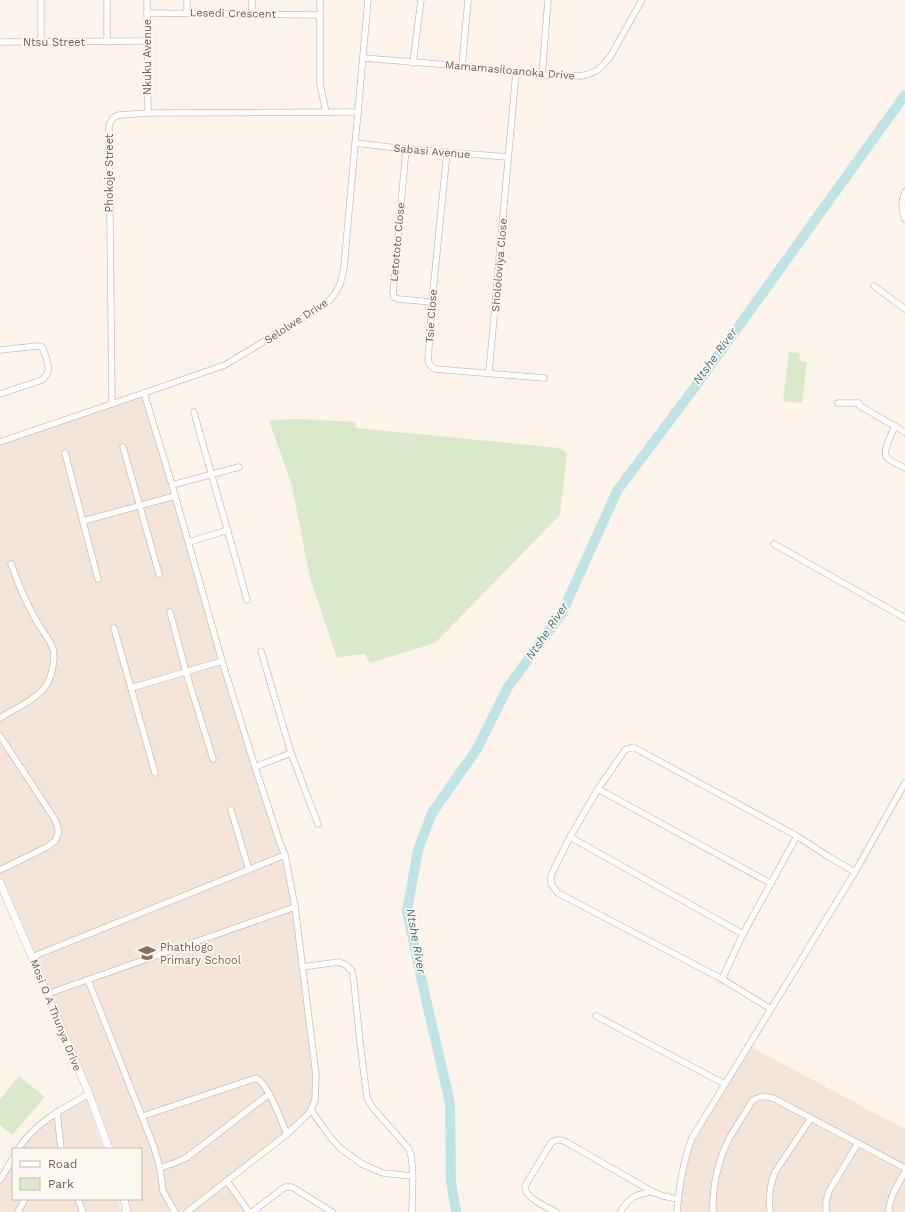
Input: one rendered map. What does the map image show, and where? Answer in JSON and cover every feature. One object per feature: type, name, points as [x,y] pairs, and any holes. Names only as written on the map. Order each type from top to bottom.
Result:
[{"type":"street","points":[[41,0],[41,41]]},
{"type":"street","points":[[107,0],[107,42]]},
{"type":"street","name":"Nkuku Avenue","points":[[147,0],[148,113]]},
{"type":"street","points":[[187,0],[187,13]]},
{"type":"street","points":[[252,0],[252,14]]},
{"type":"street","points":[[320,0],[320,84],[326,112]]},
{"type":"street","name":"Selolwe Drive","points":[[0,442],[144,394],[235,360],[327,303],[334,295],[339,287],[344,267],[368,0]]},
{"type":"street","points":[[413,63],[421,0]]},
{"type":"street","points":[[462,66],[468,0]]},
{"type":"street","points":[[542,75],[548,0]]},
{"type":"street","name":"Mamamasiloanoka Drive","points":[[363,58],[462,66],[542,75],[580,76],[598,70],[604,65],[642,0]]},
{"type":"street","name":"Lesedi Crescent","points":[[147,13],[320,15]]},
{"type":"street","name":"Ntsu Street","points":[[0,42],[147,41]]},
{"type":"street","name":"Shololoviya Close","points":[[489,372],[516,72]]},
{"type":"street","name":"Phokoje Street","points":[[112,404],[109,126],[112,118],[119,115],[148,113],[358,112]]},
{"type":"street","name":"Sabasi Avenue","points":[[356,143],[406,149],[508,157]]},
{"type":"street","name":"Letototo Close","points":[[406,149],[393,293],[394,297],[398,299],[432,302]]},
{"type":"street","name":"Tsie Close","points":[[447,152],[432,302],[428,361],[435,369],[489,372],[544,378]]},
{"type":"street","points":[[905,192],[902,200],[902,207],[905,219]]},
{"type":"street","points":[[874,286],[905,309]]},
{"type":"street","points":[[0,350],[37,346],[42,348],[44,351],[48,369],[46,376],[42,380],[0,394]]},
{"type":"street","points":[[144,394],[176,496],[222,661],[280,843],[286,855],[295,907],[316,1075],[315,1100],[311,1110],[287,1134],[187,1212]]},
{"type":"street","points":[[838,403],[859,403],[860,406],[905,432]]},
{"type":"street","points":[[194,412],[247,600]]},
{"type":"street","points":[[895,426],[885,450],[885,456],[889,460],[905,468]]},
{"type":"street","points":[[122,447],[159,574]]},
{"type":"street","points":[[66,453],[98,579]]},
{"type":"street","points":[[172,485],[239,467]]},
{"type":"street","points":[[83,521],[176,496]]},
{"type":"street","points":[[189,542],[228,530]]},
{"type":"street","points":[[774,544],[905,618]]},
{"type":"street","points":[[0,718],[37,695],[45,687],[51,676],[54,654],[53,647],[36,620],[20,588],[11,564]]},
{"type":"street","points":[[170,612],[212,759]]},
{"type":"street","points":[[114,628],[155,773]]},
{"type":"street","points":[[261,651],[291,753],[318,824]]},
{"type":"street","points":[[131,688],[222,661]]},
{"type":"street","points":[[0,736],[54,818],[58,827],[58,834],[55,841],[47,847],[0,870]]},
{"type":"street","points":[[771,1009],[722,979],[558,893],[551,884],[553,871],[570,837],[598,789],[625,750],[633,748],[797,836],[855,872]]},
{"type":"street","points":[[255,767],[291,753]]},
{"type":"street","points":[[677,1212],[682,1171],[692,1138],[855,872],[905,783]]},
{"type":"street","points":[[598,789],[770,883]]},
{"type":"street","points":[[232,810],[249,870]]},
{"type":"street","points":[[722,979],[743,934],[797,836]]},
{"type":"street","points":[[570,837],[743,934]]},
{"type":"street","points":[[32,957],[286,855]]},
{"type":"street","name":"Mosi O A Thunya Drive","points":[[0,883],[89,1094],[109,1148]]},
{"type":"street","points":[[47,994],[295,907]]},
{"type":"street","points":[[302,966],[339,962],[346,965],[352,971],[367,1098],[373,1108],[409,1149],[412,1155],[412,1212]]},
{"type":"street","points":[[88,980],[143,1116],[160,1168],[164,1191],[175,1212]]},
{"type":"street","points":[[596,1016],[725,1084]]},
{"type":"street","points":[[143,1116],[254,1078],[260,1080],[270,1094],[287,1134]]},
{"type":"street","points":[[19,1148],[35,1128],[57,1112],[89,1094]]},
{"type":"street","points":[[160,1168],[186,1158],[270,1094]]},
{"type":"street","points":[[713,1212],[714,1191],[719,1165],[729,1140],[752,1101],[762,1096],[773,1098],[905,1168]]},
{"type":"street","points":[[311,1110],[330,1138],[340,1148],[362,1164],[383,1173],[412,1176]]},
{"type":"street","points":[[57,1112],[60,1147]]},
{"type":"street","points":[[770,1212],[770,1191],[775,1172],[811,1118]]},
{"type":"street","points":[[556,1212],[528,1196],[525,1190],[525,1186],[554,1140],[562,1140],[653,1192],[662,1196],[678,1199]]},
{"type":"street","points":[[826,1212],[826,1202],[829,1191],[858,1142]]},
{"type":"street","points":[[0,1180],[12,1160]]},
{"type":"street","points":[[889,1212],[889,1205],[892,1195],[905,1172]]},
{"type":"street","points":[[227,1181],[249,1212]]},
{"type":"street","points":[[252,1212],[284,1187],[290,1186],[332,1212]]},
{"type":"street","points":[[620,1212],[626,1202],[635,1195],[653,1192]]},
{"type":"street","points":[[18,1212],[24,1200]]},
{"type":"street","points":[[78,1200],[83,1212]]},
{"type":"street","points":[[124,1200],[127,1212]]},
{"type":"street","points":[[22,1205],[25,1212]]},
{"type":"shaded area","points":[[144,393],[222,661],[288,868],[316,1092],[307,1115],[227,1181],[249,1212],[127,1212],[124,1200],[142,1200],[142,1148],[109,1148],[0,883],[0,442]]},
{"type":"shaded area","points":[[749,1046],[905,1129],[905,1212],[679,1212],[681,1180],[697,1132]]},
{"type":"shaded area","points":[[86,1097],[103,1148],[22,1148],[28,1138],[51,1116]]},
{"type":"shaded area","points":[[12,1163],[12,1200],[118,1200],[122,1212],[0,1212],[0,1182]]},
{"type":"green space","points":[[789,352],[800,353],[799,361],[807,362],[802,403],[783,401]]},
{"type":"green space","points":[[301,419],[355,422],[356,428],[560,448],[567,453],[560,515],[435,643],[370,663],[365,654],[337,658],[310,578],[292,486],[269,420]]},
{"type":"green space","points":[[19,1076],[45,1097],[12,1135],[0,1125],[0,1099]]},
{"type":"waterway","name":"Ntshe River","points":[[456,1212],[451,1181],[450,1103],[407,911],[418,850],[432,813],[477,749],[508,687],[562,613],[617,491],[695,387],[905,95]]},
{"type":"place","name":"Phathlogo Primary School","points":[[147,953]]}]
